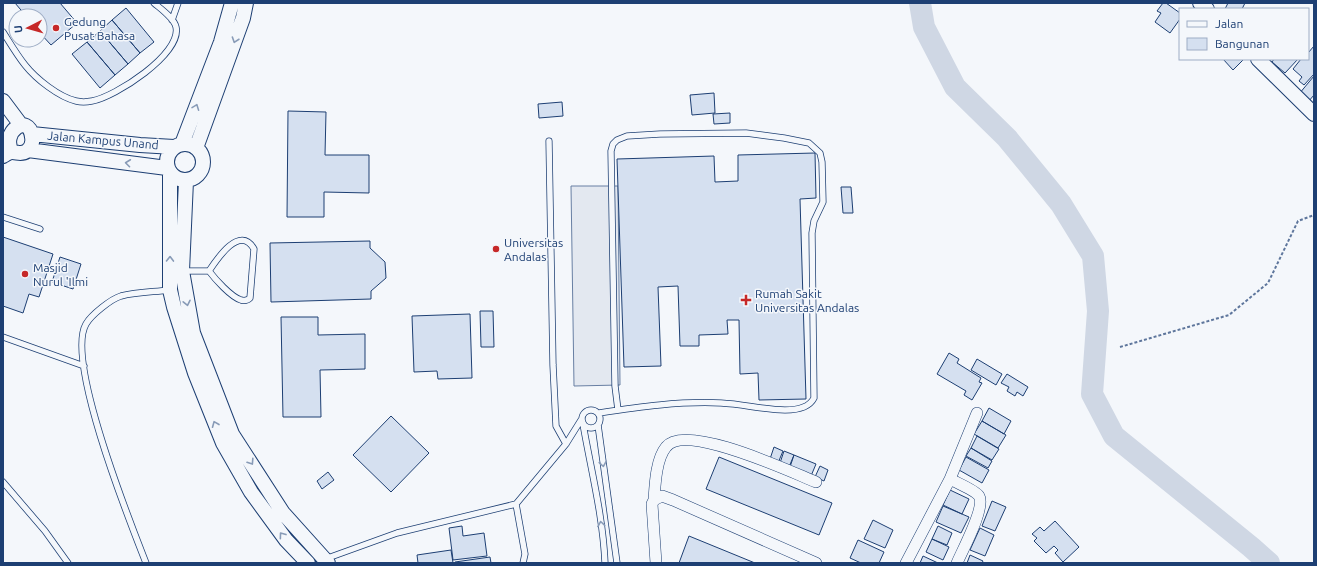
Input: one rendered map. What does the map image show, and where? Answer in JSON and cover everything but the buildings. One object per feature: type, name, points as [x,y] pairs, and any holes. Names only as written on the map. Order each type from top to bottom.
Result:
[{"type":"street","points":[[232,3],[221,42],[178,145],[170,151],[167,156],[170,290],[195,373],[223,443],[250,492],[286,540],[308,563]]},
{"type":"street","points":[[196,148],[243,18],[246,3]]},
{"type":"street","points":[[1259,60],[1314,114]]},
{"type":"street","points":[[3,101],[12,130],[33,142],[28,150],[20,154],[7,154],[5,144],[12,130]]},
{"type":"street","name":"Jalan Kampus Unand","points":[[12,130],[140,145],[178,145]]},
{"type":"street","points":[[28,150],[168,171],[174,178],[186,181],[196,177],[202,168],[202,157],[196,148],[190,144],[178,145]]},
{"type":"street","points":[[186,181],[182,271],[194,333],[232,434],[283,513],[326,561]]},
{"type":"street","points":[[906,563],[950,479],[977,413]]},
{"type":"street","points":[[656,563],[652,511],[655,473],[666,447],[673,441],[687,439],[714,444],[738,451],[816,482]]},
{"type":"street","points":[[950,479],[972,491],[979,496],[980,500],[980,511],[957,563]]},
{"type":"street","points":[[258,502],[270,492]]},
{"type":"street","points":[[654,500],[662,496],[673,500],[816,563]]},
{"type":"lane","points":[[3,32],[25,66],[46,85],[62,96],[77,101],[92,101],[129,85],[149,70],[167,52],[176,38],[176,27],[172,20],[154,3]]},
{"type":"lane","points":[[172,20],[178,3]]},
{"type":"lane","points":[[605,563],[600,519],[582,422],[584,412],[588,409],[592,409],[599,413],[671,404],[722,403],[786,410],[805,407],[811,404],[814,398],[812,233],[814,221],[823,202],[822,162],[820,153],[814,147],[808,143],[796,140],[746,133],[627,136],[617,140],[613,144],[611,151],[615,386],[618,410]]},
{"type":"lane","points":[[549,141],[553,364],[556,426],[566,444]]},
{"type":"lane","points":[[3,217],[40,229]]},
{"type":"lane","points":[[238,241],[246,241],[252,245],[254,249],[250,298],[247,300],[241,300],[221,286],[209,271],[224,251],[238,241]]},
{"type":"lane","points":[[182,271],[209,271]]},
{"type":"lane","points":[[146,563],[114,482],[89,394],[82,352],[82,334],[86,325],[96,312],[120,296],[170,290]]},
{"type":"lane","points":[[3,337],[84,366]]},
{"type":"lane","points":[[599,413],[600,418],[598,425],[617,563]]},
{"type":"lane","points":[[326,561],[397,533],[516,504],[566,444],[582,422]]},
{"type":"lane","points":[[582,422],[590,428],[598,425]]},
{"type":"lane","points":[[3,482],[44,531],[68,563]]},
{"type":"lane","points":[[516,504],[525,554],[523,563]]},
{"type":"path","points":[[1120,347],[1229,315],[1268,283],[1298,221],[1314,216]]},
{"type":"shaded area","points":[[571,186],[618,186],[620,385],[574,386]]},
{"type":"waterway","points":[[920,3],[924,27],[955,87],[1007,138],[1061,204],[1093,256],[1098,311],[1092,394],[1114,436],[1269,563]]},
{"type":"place","name":"Gedung Pusat Bahasa","points":[[56,28]]},
{"type":"place","name":"Universitas Andalas","points":[[496,249]]},
{"type":"place","name":"Masjid Nurul 'Ilmi","points":[[25,274]]},
{"type":"place","name":"Rumah Sakit Universitas Andalas","points":[[746,300]]}]
